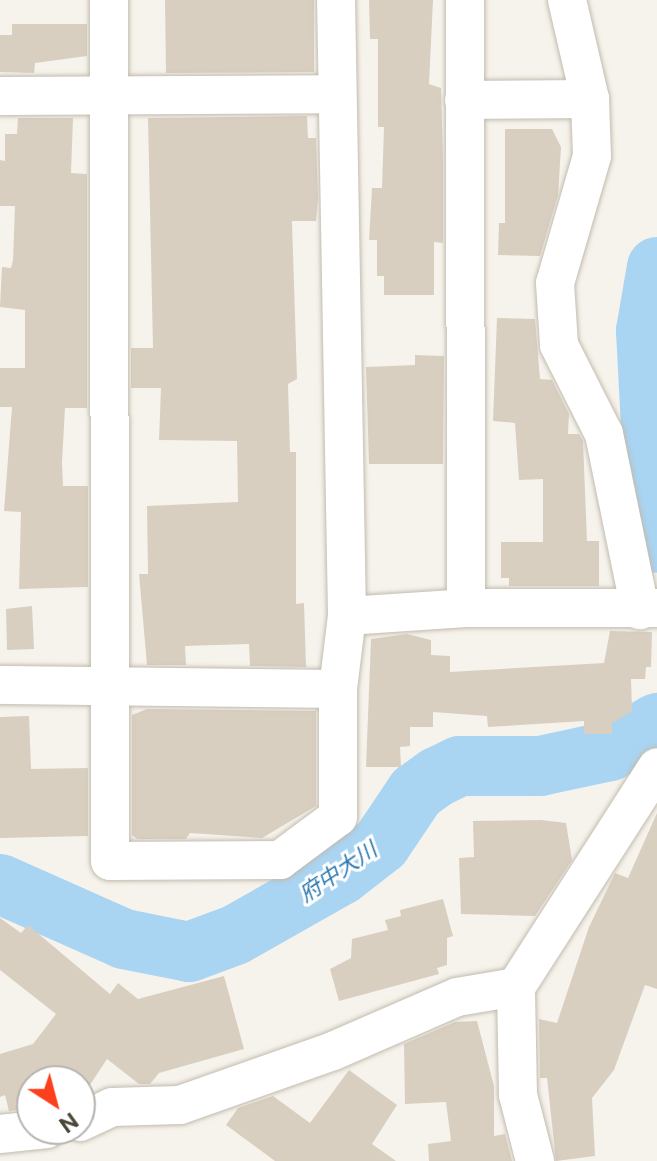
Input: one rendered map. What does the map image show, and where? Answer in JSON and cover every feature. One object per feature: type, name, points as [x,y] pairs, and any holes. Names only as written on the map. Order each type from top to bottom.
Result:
[{"type":"street","points":[[109,0],[110,861],[280,860],[338,817],[338,689],[347,616],[336,0]]},
{"type":"street","points":[[465,0],[466,608]]},
{"type":"street","points":[[347,616],[466,608],[648,609],[604,434],[559,345],[555,283],[592,156],[590,99],[567,0]]},
{"type":"street","points":[[0,96],[111,99],[336,94]]},
{"type":"street","points":[[464,100],[590,99]]},
{"type":"street","points":[[0,685],[338,689]]},
{"type":"street","points":[[535,1161],[518,1095],[516,987],[657,767]]},
{"type":"street","points":[[96,1114],[112,1107],[180,1105],[333,1051],[457,997],[516,987]]},
{"type":"building","points":[[165,0],[314,0],[314,72],[166,73]]},
{"type":"building","points":[[369,0],[433,0],[429,84],[441,88],[443,159],[443,243],[434,242],[434,295],[384,295],[384,276],[377,276],[377,240],[369,240],[372,188],[382,188],[384,127],[378,127],[378,39],[370,39]]},
{"type":"building","points":[[12,24],[87,24],[87,56],[35,63],[34,73],[0,72],[0,35],[12,35]]},
{"type":"building","points":[[307,116],[308,138],[316,138],[318,198],[316,221],[292,221],[297,379],[288,384],[290,452],[296,452],[296,604],[304,603],[306,667],[250,666],[249,644],[185,646],[186,665],[147,665],[139,574],[148,574],[147,506],[238,502],[237,441],[159,440],[161,388],[131,388],[131,348],[153,348],[148,118]]},
{"type":"building","points":[[18,118],[73,118],[71,173],[87,174],[87,408],[65,408],[62,462],[63,486],[88,486],[88,587],[19,589],[21,512],[4,511],[12,407],[0,407],[0,368],[25,368],[25,310],[0,307],[2,267],[11,268],[13,260],[15,206],[0,206],[0,160],[5,161],[5,134],[17,134]]},
{"type":"building","points":[[505,129],[552,129],[561,147],[558,195],[540,256],[498,255],[499,223],[505,223]]},
{"type":"building","points":[[497,318],[535,319],[540,379],[552,380],[569,414],[568,434],[579,434],[583,441],[587,541],[599,541],[599,586],[509,586],[509,578],[501,578],[501,542],[543,542],[543,479],[519,480],[515,423],[493,421]]},
{"type":"building","points":[[415,355],[444,356],[443,464],[369,464],[366,367],[415,365]]},
{"type":"building","points":[[32,606],[34,649],[7,650],[6,609]]},
{"type":"building","points":[[610,631],[652,632],[651,667],[646,667],[645,679],[631,679],[632,711],[612,723],[612,734],[584,734],[584,721],[488,727],[487,716],[433,712],[433,727],[410,727],[410,746],[400,747],[401,767],[366,767],[371,639],[407,634],[431,640],[431,655],[450,656],[450,672],[604,663]]},
{"type":"building","points":[[147,709],[316,711],[316,806],[262,838],[190,833],[186,839],[137,839],[132,835],[132,715]]},
{"type":"building","points":[[29,716],[31,769],[88,768],[88,836],[0,838],[0,717]]},
{"type":"building","points":[[657,813],[657,989],[645,985],[614,1070],[592,1098],[595,1156],[556,1161],[547,1078],[540,1078],[539,1019],[557,1023],[589,927],[615,873],[628,878]]},
{"type":"building","points":[[541,820],[566,823],[572,860],[535,916],[461,914],[459,858],[474,857],[473,821]]},
{"type":"building","points":[[443,899],[453,936],[447,938],[447,965],[437,968],[439,974],[339,1001],[330,969],[351,958],[352,939],[388,930],[385,920],[401,916],[400,910]]},
{"type":"building","points":[[0,918],[21,933],[28,925],[110,994],[118,983],[138,999],[224,976],[244,1049],[159,1073],[150,1084],[139,1084],[107,1059],[96,1076],[96,1065],[16,1065],[16,1110],[9,1111],[5,1095],[0,1097],[0,1054],[33,1044],[56,1014],[0,970]]},
{"type":"building","points":[[477,1021],[494,1086],[494,1136],[505,1134],[512,1161],[429,1161],[428,1144],[451,1141],[446,1102],[405,1104],[404,1044],[455,1022]]},
{"type":"building","points":[[349,1070],[397,1105],[372,1144],[396,1161],[275,1161],[226,1125],[238,1108],[273,1096],[310,1123]]},
{"type":"waterway","name":"府中大川","points":[[657,267],[646,331],[657,543]]},
{"type":"waterway","name":"府中大川","points":[[0,884],[124,939],[189,952],[235,935],[341,875],[381,844],[416,792],[437,777],[460,766],[540,766],[610,751],[657,723]]}]
